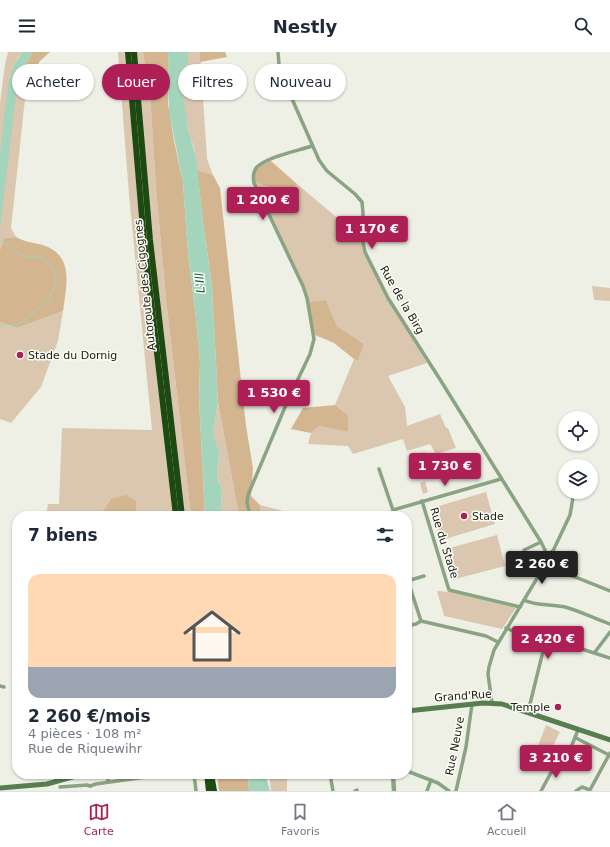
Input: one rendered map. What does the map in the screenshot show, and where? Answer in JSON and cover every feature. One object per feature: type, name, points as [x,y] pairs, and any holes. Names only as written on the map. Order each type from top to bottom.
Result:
[{"type":"highway","name":"Autoroute des Cigognes","points":[[128,52],[144,241],[175,511]]},
{"type":"highway","name":"Autoroute des Cigognes","points":[[134,52],[150,240],[181,511]]},
{"type":"highway","points":[[208,779],[209,791]]},
{"type":"highway","points":[[213,779],[214,791]]},
{"type":"main road","name":"Grand'Rue","points":[[412,710],[472,704],[492,703],[506,705],[610,740]]},
{"type":"main road","points":[[0,788],[60,786],[73,779]]},
{"type":"street","name":"Rue de la Birg","points":[[278,52],[282,74],[312,146],[324,167],[360,199],[363,209],[363,243],[367,257],[396,312],[482,447],[545,550],[546,555]]},
{"type":"street","points":[[249,511],[247,502],[248,495],[288,400],[310,354],[314,339],[307,298],[303,286],[253,179],[255,169],[264,161],[312,146]]},
{"type":"street","points":[[379,469],[393,510],[501,479]]},
{"type":"street","points":[[492,703],[488,674],[494,650],[545,565],[546,555],[553,551],[570,515],[573,499]]},
{"type":"street","name":"Rue du Stade","points":[[422,502],[449,590],[520,607]]},
{"type":"street","points":[[524,550],[540,542]]},
{"type":"street","points":[[545,565],[610,591]]},
{"type":"street","points":[[412,579],[424,576]]},
{"type":"street","points":[[412,595],[421,621]]},
{"type":"street","points":[[524,600],[529,603],[551,604],[567,608],[610,624]]},
{"type":"street","points":[[412,625],[421,621],[486,636],[498,642]]},
{"type":"street","points":[[506,628],[595,652],[610,658]]},
{"type":"street","points":[[595,652],[610,632]]},
{"type":"street","points":[[528,712],[546,639]]},
{"type":"street","name":"Rue Neuve","points":[[456,791],[466,747],[472,704]]},
{"type":"street","points":[[541,791],[560,756],[568,755],[578,730]]},
{"type":"street","points":[[574,740],[610,754],[590,790],[582,787],[576,791]]},
{"type":"street","points":[[412,773],[438,783],[449,791]]},
{"type":"street","points":[[60,786],[90,786],[130,779]]},
{"type":"street","points":[[195,779],[196,791]]},
{"type":"street","points":[[331,779],[333,791]]},
{"type":"street","points":[[393,779],[394,791]]},
{"type":"street","points":[[427,791],[431,780]]},
{"type":"street","points":[[90,786],[90,791]]},
{"type":"shaded area","points":[[8,52],[22,52],[17,59],[19,64],[12,64],[12,100],[25,100],[11,228],[16,237],[4,238],[0,250],[0,103]]},
{"type":"shaded area","points":[[33,52],[50,52],[38,64],[25,64]]},
{"type":"shaded area","points":[[118,52],[143,52],[145,64],[119,64]]},
{"type":"shaded area","points":[[143,52],[168,52],[168,64],[145,64]]},
{"type":"shaded area","points":[[188,52],[200,52],[201,64],[187,64]]},
{"type":"shaded area","points":[[200,52],[225,52],[227,57],[200,62]]},
{"type":"shaded area","points":[[122,100],[151,100],[156,189],[166,299],[190,511],[136,511],[136,501],[111,499],[103,511],[47,511],[48,504],[59,504],[62,428],[152,430],[129,195]]},
{"type":"shaded area","points":[[151,100],[168,100],[174,141],[183,182],[188,253],[196,318],[200,364],[199,398],[205,511],[190,511],[166,299],[156,189]]},
{"type":"shaded area","points":[[183,100],[203,100],[207,159],[213,175],[197,170],[194,147],[190,137]]},
{"type":"shaded area","points":[[271,161],[297,184],[289,194],[254,182],[255,167]]},
{"type":"shaded area","points":[[197,170],[213,175],[220,188],[246,426],[253,468],[251,496],[260,505],[261,511],[238,511],[218,402],[212,286]]},
{"type":"shaded area","points":[[254,182],[289,194],[297,184],[360,237],[382,288],[427,363],[388,376],[405,407],[407,426],[440,414],[446,428],[448,428],[456,448],[436,454],[430,444],[407,451],[403,439],[353,454],[348,446],[308,444],[311,433],[319,426],[348,432],[348,415],[335,405],[354,359],[358,359],[364,344],[337,326],[326,300],[307,302],[302,284]]},
{"type":"shaded area","points":[[16,237],[25,241],[44,245],[56,252],[62,259],[65,266],[66,275],[66,293],[63,311],[17,328],[0,322],[0,250],[4,238]]},
{"type":"shaded area","points":[[592,286],[610,288],[610,301],[594,300]]},
{"type":"shaded area","points":[[326,300],[337,326],[364,344],[358,360],[354,359],[334,343],[315,335],[307,302]]},
{"type":"shaded area","points":[[63,311],[58,341],[41,387],[11,423],[0,419],[0,322],[17,328]]},
{"type":"shaded area","points":[[218,402],[238,511],[222,511],[222,489],[218,481],[217,469],[220,454],[213,433]]},
{"type":"shaded area","points":[[335,405],[348,415],[348,432],[319,426],[311,433],[291,429],[303,408]]},
{"type":"shaded area","points":[[425,452],[428,463],[423,465],[420,453]]},
{"type":"shaded area","points":[[415,454],[418,465],[413,467],[410,456]]},
{"type":"shaded area","points":[[425,481],[428,492],[423,494],[420,483]]},
{"type":"shaded area","name":"Stade","points":[[486,492],[495,524],[442,540],[432,508]]},
{"type":"shaded area","points":[[126,495],[136,501],[136,511],[103,511],[111,499]]},
{"type":"shaded area","points":[[260,505],[283,511],[261,511]]},
{"type":"shaded area","name":"Stade","points":[[497,535],[505,566],[455,579],[446,549]]},
{"type":"shaded area","points":[[437,591],[450,592],[516,608],[502,629],[444,616]]},
{"type":"shaded area","points":[[546,725],[560,732],[548,756],[536,751]]},
{"type":"shaded area","points":[[218,779],[248,779],[249,791],[219,791]]},
{"type":"shaded area","points":[[270,779],[287,779],[287,791],[271,791]]},
{"type":"water","points":[[22,52],[33,52],[25,64],[15,64]]},
{"type":"water","name":"L'Ill","points":[[168,52],[188,52],[187,64],[178,64],[178,100],[184,100],[188,129],[196,157],[212,286],[218,402],[213,433],[220,454],[217,469],[218,481],[222,489],[222,511],[205,511],[199,398],[200,364],[188,253],[183,182],[169,112],[170,64],[168,64]]},
{"type":"water","points":[[12,72],[12,100],[15,100],[0,229],[0,155],[8,85]]},
{"type":"water","points":[[248,779],[267,779],[270,791],[249,791]]},
{"type":"waterway","points":[[0,240],[19,253],[28,257],[38,257],[44,259],[53,267],[56,280],[48,300],[31,315],[17,325],[0,325]]},
{"type":"place","name":"Stade du Dornig","points":[[20,355]]},
{"type":"place","name":"Stade","points":[[464,516]]},
{"type":"place","name":"Temple","points":[[558,707]]}]
